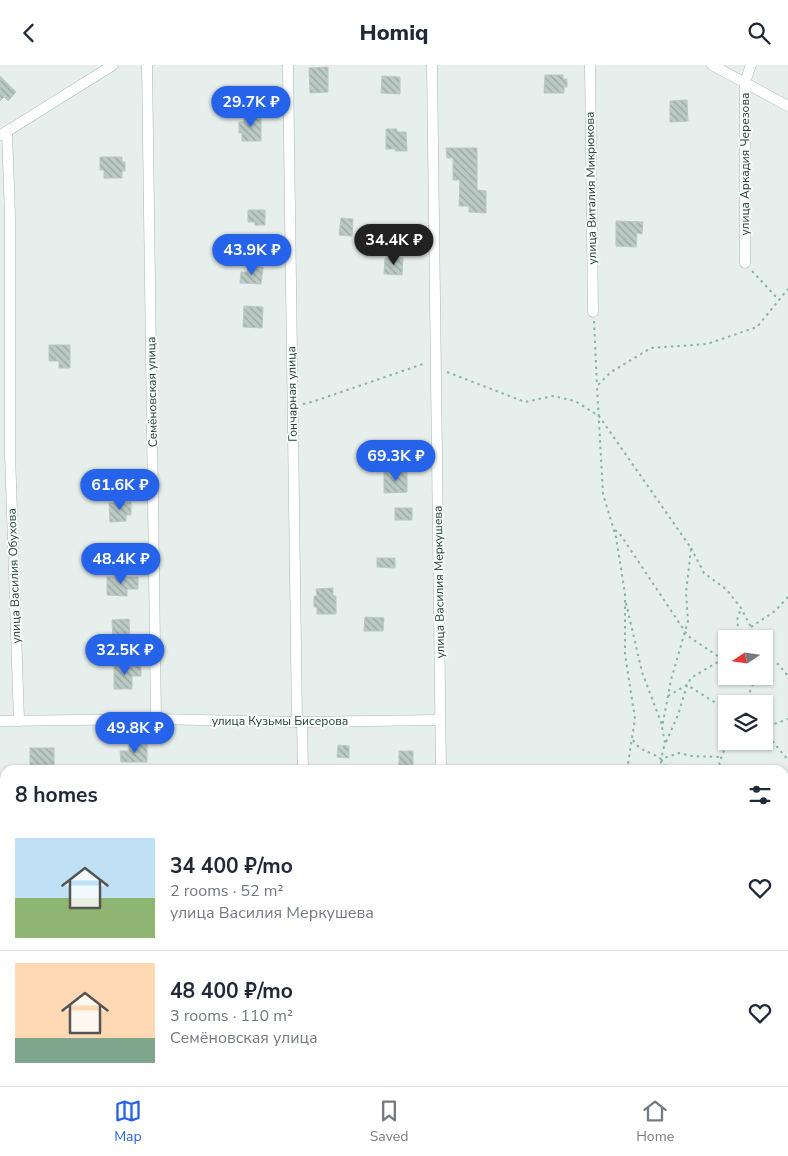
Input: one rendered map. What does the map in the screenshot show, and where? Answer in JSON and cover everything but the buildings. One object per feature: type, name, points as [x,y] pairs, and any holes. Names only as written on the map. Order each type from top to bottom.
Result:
[{"type":"street","points":[[3,133],[114,65]]},
{"type":"street","name":"Семёновская улица","points":[[147,65],[156,719]]},
{"type":"street","name":"Гончарная улица","points":[[288,65],[300,722],[303,765]]},
{"type":"street","name":"улица Василия Меркушева","points":[[432,65],[441,765]]},
{"type":"street","name":"улица Виталия Микрюкова","points":[[590,65],[593,312]]},
{"type":"street","points":[[712,65],[788,106]]},
{"type":"street","name":"улица Аркадия Черезова","points":[[745,263],[744,82],[751,65]]},
{"type":"street","name":"улица Василия Обухова","points":[[3,133],[10,217],[10,454],[19,721]]},
{"type":"street","name":"улица Кузьмы Бисерова","points":[[0,721],[156,719],[300,722],[440,720]]},
{"type":"path","points":[[745,263],[779,300]]},
{"type":"path","points":[[597,386],[610,372],[651,348],[707,343],[757,327],[788,289]]},
{"type":"path","points":[[593,312],[603,494],[613,529],[625,598],[642,672],[662,727],[665,743]]},
{"type":"path","points":[[599,416],[690,548],[704,573],[727,591],[741,608],[751,630]]},
{"type":"path","points":[[613,529],[620,534],[688,636],[718,656]]},
{"type":"path","points":[[662,727],[688,621],[686,593],[690,548]]},
{"type":"path","points":[[751,627],[775,611],[788,597]]},
{"type":"path","points":[[625,598],[625,654],[635,719],[628,765]]},
{"type":"path","points":[[739,630],[737,620],[741,608]]},
{"type":"path","points":[[662,765],[665,743],[678,715],[687,685],[691,678],[718,661]]},
{"type":"path","points":[[773,663],[778,664],[788,676]]},
{"type":"path","points":[[668,697],[687,685]]},
{"type":"path","points":[[687,685],[718,704]]},
{"type":"path","points":[[773,725],[788,719]]},
{"type":"path","points":[[632,739],[641,750],[653,753],[665,765]]},
{"type":"path","points":[[773,742],[788,760]]},
{"type":"path","points":[[720,765],[719,763],[725,750]]},
{"type":"path","points":[[661,759],[679,753],[692,756],[722,757]]}]
